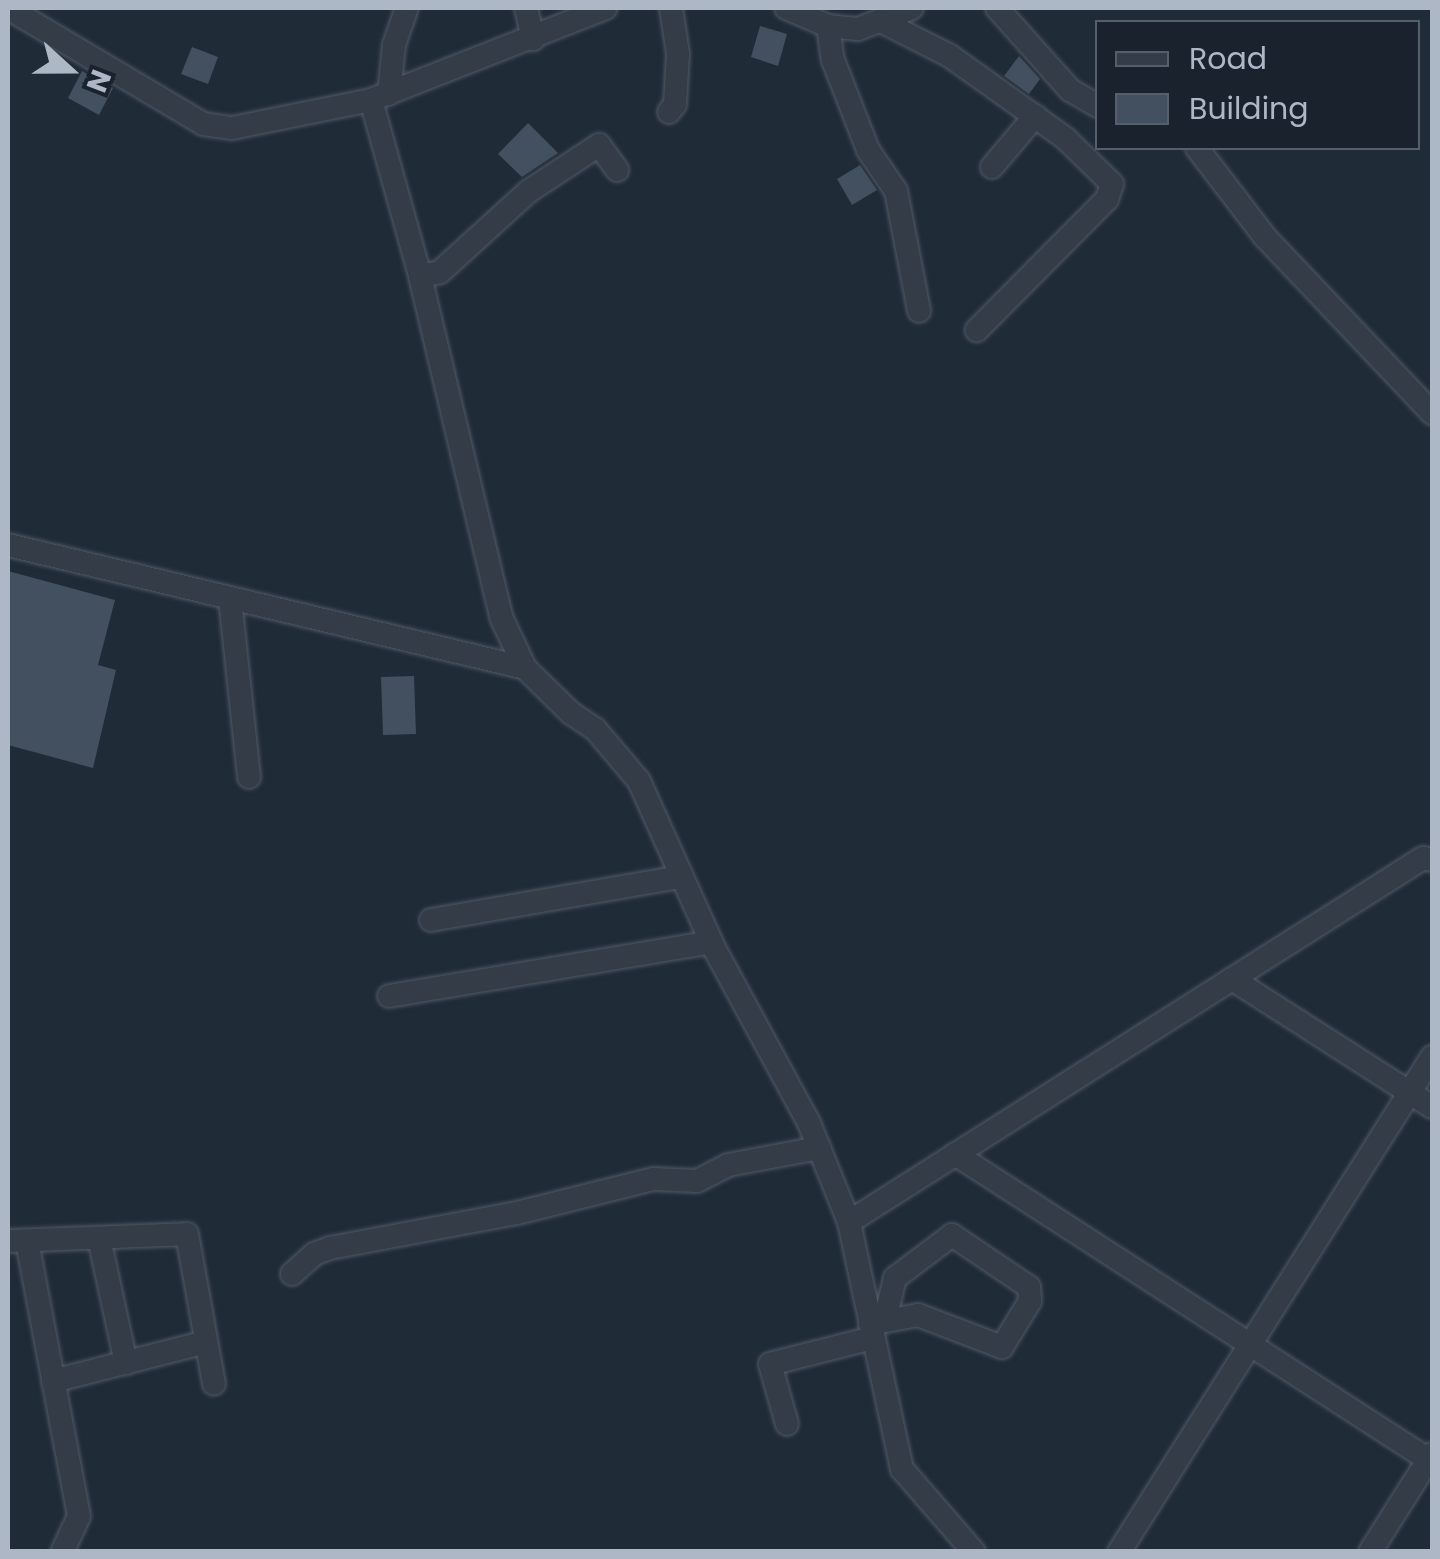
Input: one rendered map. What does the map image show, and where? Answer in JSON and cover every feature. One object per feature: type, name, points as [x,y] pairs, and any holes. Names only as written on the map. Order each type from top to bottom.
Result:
[{"type":"street","points":[[8,8],[203,124],[232,128],[380,97],[606,8]]},
{"type":"street","points":[[407,8],[380,97],[501,617],[524,668],[571,714],[594,728],[639,781],[712,942],[776,1055],[848,1222],[876,1327],[902,1469],[974,1552]]},
{"type":"street","points":[[526,8],[532,39]]},
{"type":"street","points":[[669,112],[675,104],[678,54],[671,8]]},
{"type":"street","points":[[786,8],[828,26],[858,29],[912,8]]},
{"type":"street","points":[[996,8],[1070,90],[1095,104]]},
{"type":"street","points":[[883,22],[950,56],[1035,116],[1065,138],[1113,190],[977,330]]},
{"type":"street","points":[[828,26],[833,60],[868,150],[896,190],[918,311]]},
{"type":"street","points":[[992,167],[1035,116]]},
{"type":"street","points":[[420,276],[440,272],[529,192],[599,145],[618,170]]},
{"type":"street","points":[[1198,150],[1265,237],[1432,413]]},
{"type":"street","points":[[8,545],[524,668]]},
{"type":"street","points":[[230,599],[249,777]]},
{"type":"street","points":[[848,1222],[1422,858],[1432,860]]},
{"type":"street","points":[[430,920],[681,877]]},
{"type":"street","points":[[389,996],[712,942]]},
{"type":"street","points":[[1232,978],[1432,1108]]},
{"type":"street","points":[[1118,1552],[1432,1058]]},
{"type":"street","points":[[292,1274],[314,1254],[330,1248],[517,1213],[653,1179],[696,1181],[728,1165],[819,1148]]},
{"type":"street","points":[[955,1154],[1247,1344],[1431,1457],[1370,1552]]},
{"type":"street","points":[[62,1552],[79,1516],[53,1381],[17,1241],[187,1234],[214,1384]]},
{"type":"street","points":[[787,1424],[770,1364],[918,1315],[1002,1347],[1030,1300],[1029,1287],[952,1235],[895,1278],[876,1327]]},
{"type":"street","points":[[98,1238],[126,1363]]},
{"type":"street","points":[[53,1381],[206,1342]]},
{"type":"building","points":[[760,26],[787,34],[778,66],[751,57]]},
{"type":"building","points":[[192,47],[218,57],[208,84],[181,74]]},
{"type":"building","points":[[1019,56],[1040,79],[1029,94],[1004,76]]},
{"type":"building","points":[[82,71],[113,88],[99,115],[68,98]]},
{"type":"building","points":[[528,123],[558,153],[522,177],[498,154]]},
{"type":"building","points":[[860,165],[877,190],[852,205],[837,179]]},
{"type":"building","points":[[8,571],[115,600],[98,665],[116,670],[93,768],[8,745]]},
{"type":"building","points":[[414,676],[416,734],[383,735],[381,677]]}]
